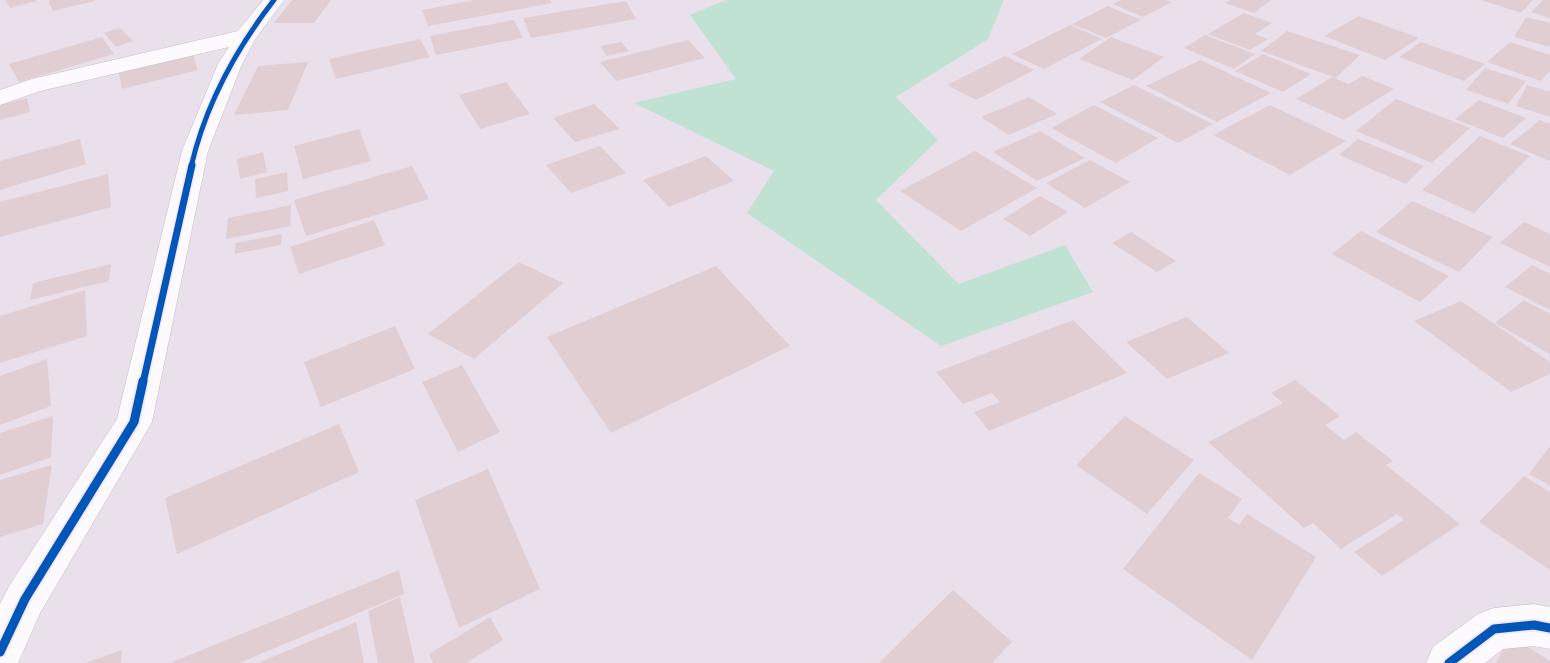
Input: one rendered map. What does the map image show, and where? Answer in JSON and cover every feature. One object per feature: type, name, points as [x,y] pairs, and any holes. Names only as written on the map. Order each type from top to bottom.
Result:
[{"type":"street","points":[[0,652],[25,599],[134,422],[195,151],[230,64],[246,36],[274,0]]},
{"type":"street","points":[[0,98],[32,86],[246,36]]},
{"type":"street","points":[[1449,663],[1494,628],[1534,625],[1550,628]]},
{"type":"green space","points":[[726,0],[1004,0],[988,39],[896,97],[938,140],[876,200],[959,284],[1065,245],[1093,292],[941,346],[747,213],[774,171],[634,103],[736,79],[690,15]]},
{"type":"building","points":[[5,0],[37,0],[37,1],[10,8]]},
{"type":"building","points":[[292,0],[331,0],[314,23],[274,23]]},
{"type":"building","points":[[475,0],[550,0],[552,3],[428,26],[422,10]]},
{"type":"building","points":[[1121,0],[1172,2],[1143,17],[1113,4]]},
{"type":"building","points":[[1230,0],[1271,0],[1254,13],[1225,3]]},
{"type":"building","points":[[1481,0],[1533,0],[1521,13]]},
{"type":"building","points":[[1543,0],[1550,0],[1550,18],[1531,12]]},
{"type":"building","points":[[48,1],[95,1],[53,11]]},
{"type":"building","points":[[626,1],[636,19],[531,38],[523,18]]},
{"type":"building","points":[[1108,6],[1141,20],[1106,38],[1072,24]]},
{"type":"building","points":[[1244,13],[1272,23],[1255,34],[1268,39],[1250,50],[1208,34]]},
{"type":"building","points":[[1359,16],[1419,38],[1385,60],[1324,36]]},
{"type":"building","points":[[1526,17],[1550,23],[1550,47],[1514,37]]},
{"type":"building","points":[[514,20],[523,38],[436,55],[430,36]]},
{"type":"building","points":[[1070,25],[1102,39],[1044,69],[1012,54]]},
{"type":"building","points":[[120,28],[133,41],[116,47],[104,33]]},
{"type":"building","points":[[1287,31],[1360,55],[1336,78],[1261,51]]},
{"type":"building","points":[[1205,35],[1255,54],[1234,69],[1184,48]]},
{"type":"building","points":[[102,37],[114,54],[19,82],[9,64]]},
{"type":"building","points":[[1111,37],[1164,57],[1133,80],[1079,59]]},
{"type":"building","points":[[420,39],[430,57],[336,79],[329,59]]},
{"type":"building","points":[[688,40],[705,58],[616,81],[600,62]]},
{"type":"building","points":[[621,42],[629,51],[607,56],[600,46]]},
{"type":"building","points":[[1421,42],[1485,64],[1464,81],[1399,57]]},
{"type":"building","points":[[1510,42],[1550,55],[1550,71],[1540,81],[1487,62]]},
{"type":"building","points":[[192,52],[198,70],[122,89],[118,70]]},
{"type":"building","points":[[1263,54],[1311,74],[1283,92],[1235,71]]},
{"type":"building","points":[[1005,56],[1034,70],[976,100],[947,85]]},
{"type":"building","points":[[1200,60],[1271,93],[1217,122],[1146,86]]},
{"type":"building","points":[[308,62],[288,110],[234,115],[258,66]]},
{"type":"building","points":[[1485,68],[1526,81],[1508,104],[1466,90]]},
{"type":"building","points":[[1363,76],[1394,89],[1344,120],[1296,99],[1332,77],[1349,84]]},
{"type":"building","points":[[506,82],[530,114],[480,129],[459,95]]},
{"type":"building","points":[[1134,85],[1213,124],[1178,143],[1100,102]]},
{"type":"building","points":[[1527,85],[1550,92],[1550,117],[1516,106]]},
{"type":"building","points":[[1029,97],[1057,114],[1009,135],[981,117]]},
{"type":"building","points":[[27,98],[30,112],[0,120],[0,105]]},
{"type":"building","points":[[1396,99],[1470,128],[1432,163],[1356,131]]},
{"type":"building","points":[[1479,100],[1526,118],[1503,138],[1455,119]]},
{"type":"building","points":[[594,104],[620,129],[575,142],[553,118]]},
{"type":"building","points":[[1094,105],[1158,138],[1116,163],[1051,128]]},
{"type":"building","points":[[1270,105],[1346,141],[1290,175],[1213,135]]},
{"type":"building","points":[[1540,120],[1550,124],[1550,161],[1510,144]]},
{"type":"building","points":[[359,129],[371,161],[303,179],[294,146]]},
{"type":"building","points":[[1040,131],[1085,158],[1037,181],[993,152]]},
{"type":"building","points":[[1480,136],[1530,156],[1474,213],[1422,190]]},
{"type":"building","points":[[80,139],[86,164],[0,190],[0,161]]},
{"type":"building","points":[[1358,139],[1424,166],[1406,184],[1339,155]]},
{"type":"building","points":[[600,146],[626,173],[571,193],[546,165]]},
{"type":"building","points":[[975,151],[1037,188],[961,231],[900,191]]},
{"type":"building","points":[[263,152],[267,172],[240,179],[237,159]]},
{"type":"building","points":[[706,156],[734,181],[669,207],[643,180]]},
{"type":"building","points":[[1090,160],[1130,182],[1085,208],[1046,183]]},
{"type":"building","points":[[412,166],[429,199],[306,236],[294,200]]},
{"type":"building","points":[[287,172],[288,191],[256,198],[255,179]]},
{"type":"building","points":[[108,174],[111,207],[0,237],[0,202]]},
{"type":"building","points":[[1040,196],[1068,212],[1030,236],[1003,219]]},
{"type":"building","points":[[1412,201],[1493,237],[1459,272],[1376,232]]},
{"type":"building","points":[[291,205],[290,226],[226,239],[228,218]]},
{"type":"building","points":[[374,220],[385,245],[299,274],[290,247]]},
{"type":"building","points":[[1524,222],[1550,234],[1550,267],[1500,243]]},
{"type":"building","points":[[1361,231],[1449,276],[1420,302],[1332,254]]},
{"type":"building","points":[[1131,232],[1176,261],[1157,272],[1112,243]]},
{"type":"building","points":[[282,234],[281,245],[234,254],[236,243]]},
{"type":"building","points":[[519,262],[563,283],[474,359],[428,334]]},
{"type":"building","points":[[111,264],[109,281],[30,300],[33,283]]},
{"type":"building","points":[[1532,265],[1550,274],[1550,310],[1505,287]]},
{"type":"building","points":[[716,266],[790,346],[611,433],[547,337]]},
{"type":"building","points":[[85,290],[87,336],[0,363],[0,316]]},
{"type":"building","points":[[1524,300],[1550,314],[1550,354],[1495,323]]},
{"type":"building","points":[[1461,301],[1550,362],[1550,374],[1511,392],[1414,321]]},
{"type":"building","points":[[1187,317],[1229,353],[1167,379],[1126,342]]},
{"type":"building","points":[[1073,320],[1127,373],[989,431],[974,412],[1000,402],[992,393],[963,404],[936,372]]},
{"type":"building","points":[[395,326],[415,369],[321,407],[304,362]]},
{"type":"building","points":[[47,359],[51,406],[0,425],[0,376]]},
{"type":"building","points":[[462,365],[500,432],[458,452],[422,382]]},
{"type":"building","points":[[1295,380],[1340,416],[1325,425],[1344,440],[1356,432],[1393,461],[1386,465],[1460,524],[1382,576],[1354,552],[1404,520],[1397,514],[1341,549],[1313,523],[1304,528],[1208,442],[1283,403],[1271,393]]},
{"type":"building","points":[[53,416],[51,457],[0,475],[0,433]]},
{"type":"building","points":[[1125,416],[1194,460],[1147,514],[1076,465]]},
{"type":"building","points":[[339,424],[359,472],[177,554],[165,498]]},
{"type":"building","points":[[1550,446],[1550,486],[1529,474]]},
{"type":"building","points":[[52,465],[43,524],[0,537],[0,480]]},
{"type":"building","points":[[488,469],[540,589],[459,628],[415,500]]},
{"type":"building","points":[[1199,473],[1242,499],[1228,518],[1239,525],[1247,514],[1316,557],[1252,660],[1123,569]]},
{"type":"building","points":[[1524,476],[1550,492],[1550,570],[1479,522]]},
{"type":"building","points":[[399,570],[404,594],[239,663],[170,663]]},
{"type":"building","points":[[953,590],[1012,642],[992,663],[879,663]]},
{"type":"building","points":[[400,597],[415,663],[378,663],[368,611]]},
{"type":"building","points":[[490,617],[503,640],[466,663],[433,663],[429,654]]},
{"type":"building","points":[[356,622],[364,663],[258,663]]},
{"type":"building","points":[[1510,636],[1550,661],[1550,663],[1496,663]]},
{"type":"building","points":[[122,650],[121,663],[85,663]]},
{"type":"cycle path","points":[[0,652],[25,599],[134,422],[195,151],[230,64],[246,36],[274,0]]},
{"type":"cycle path","points":[[1449,663],[1494,629],[1534,625],[1550,628]]}]
